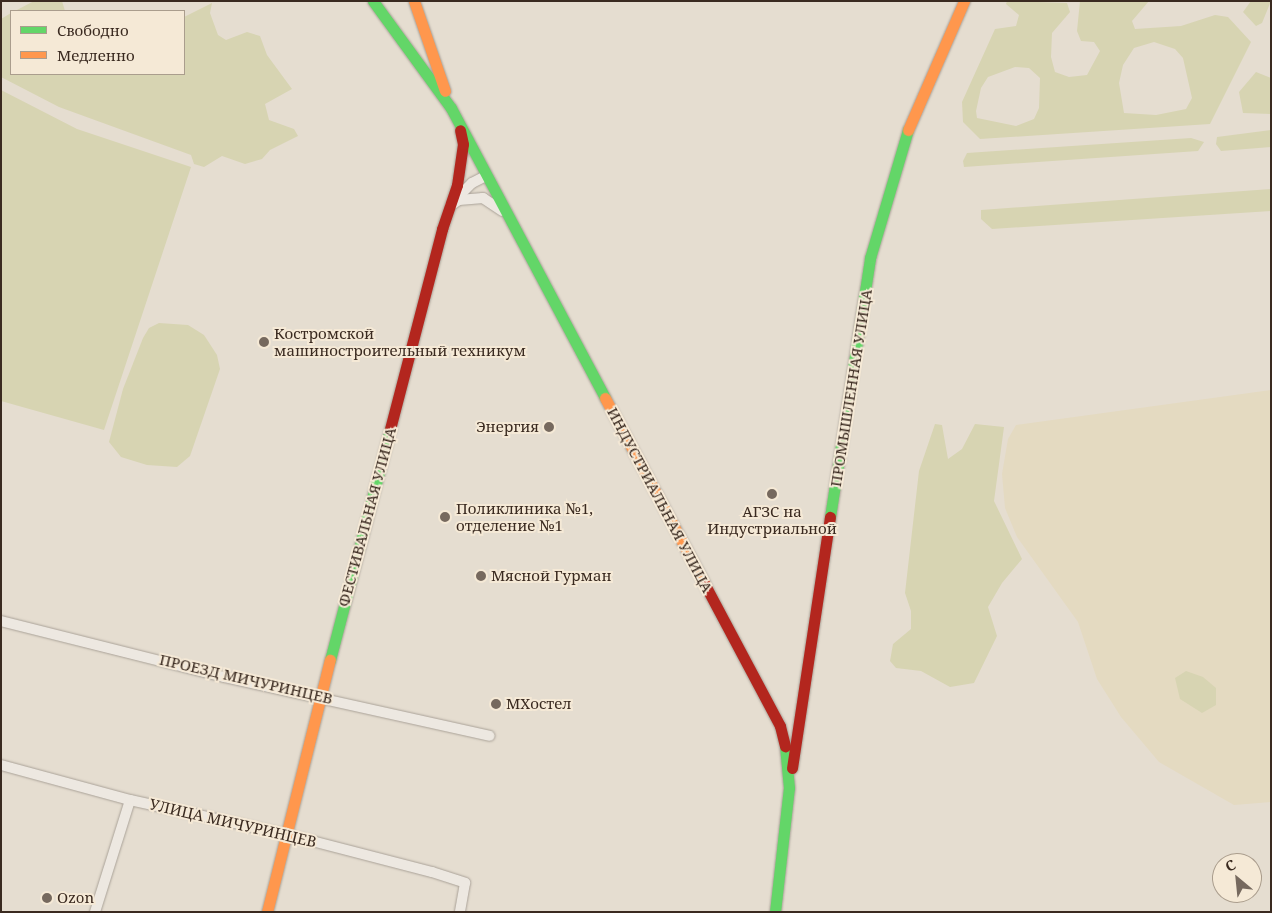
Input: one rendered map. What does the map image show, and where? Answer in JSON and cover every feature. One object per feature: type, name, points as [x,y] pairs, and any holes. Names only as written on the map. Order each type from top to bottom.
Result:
[{"type":"main road","name":"ИНДУСТРИАЛЬНАЯ УЛИЦА","points":[[374,1],[451,108]]},
{"type":"main road","name":"ИНДУСТРИАЛЬНАЯ УЛИЦА","points":[[414,1],[451,108],[458,122],[774,711],[787,743],[789,788],[774,912]]},
{"type":"main road","name":"ПРОМЫШЛЕННАЯ УЛИЦА","points":[[789,788],[870,258],[890,185],[915,110],[964,1]]},
{"type":"main road","name":"ФЕСТИВАЛЬНАЯ УЛИЦА","points":[[267,912],[320,696],[461,164],[463,144],[458,122]]},
{"type":"street","points":[[450,206],[472,183],[486,176]]},
{"type":"street","points":[[450,206],[459,200],[483,198],[508,216]]},
{"type":"street","name":"ПРОЕЗД МИЧУРИНЦЕВ","points":[[1,621],[224,677],[320,696],[490,736]]},
{"type":"street","name":"УЛИЦА МИЧУРИНЦЕВ","points":[[1,764],[130,800],[285,834],[464,883],[460,912]]},
{"type":"street","points":[[94,912],[130,800]]},
{"type":"shaded area","points":[[34,1],[62,1],[65,10],[17,10]]},
{"type":"shaded area","points":[[1007,1],[1067,3],[1070,12],[1052,33],[1051,57],[1055,72],[1069,77],[1087,75],[1100,51],[1094,42],[1081,41],[1077,31],[1080,1],[1149,1],[1132,21],[1135,29],[1181,26],[1215,15],[1228,17],[1251,42],[1210,124],[980,139],[963,122],[962,102],[995,29],[1016,26],[1019,15],[1006,4]],"holes":[[[1154,42],[1175,49],[1183,58],[1192,98],[1186,109],[1156,115],[1124,113],[1119,83],[1123,65],[1134,48]],[[1015,67],[1029,68],[1040,78],[1039,108],[1034,119],[1016,126],[977,118],[976,111],[981,88],[988,77]]]},
{"type":"shaded area","points":[[1251,1],[1271,1],[1262,23],[1256,26],[1243,12]]},
{"type":"shaded area","points":[[212,3],[210,13],[218,35],[226,40],[247,32],[260,36],[267,55],[292,89],[265,104],[269,120],[294,129],[298,136],[270,150],[262,159],[245,164],[222,156],[204,167],[194,164],[191,155],[59,107],[1,77],[1,19],[10,14],[10,75],[185,75],[185,16]]},
{"type":"shaded area","points":[[1256,72],[1271,78],[1271,114],[1243,113],[1239,92]]},
{"type":"shaded area","points":[[1,90],[77,129],[191,167],[104,430],[1,401]]},
{"type":"shaded area","points":[[1271,130],[1271,147],[1221,151],[1216,144],[1217,137]]},
{"type":"shaded area","points":[[1191,138],[1204,142],[1198,151],[964,167],[963,161],[967,153]]},
{"type":"shaded area","points":[[1271,189],[1271,211],[992,229],[981,219],[981,210]]},
{"type":"shaded area","points":[[159,323],[188,325],[204,335],[217,355],[220,369],[190,456],[177,467],[147,465],[121,457],[109,442],[123,389],[143,338],[149,328]]},
{"type":"shaded area","points":[[1271,390],[1271,802],[1234,805],[1159,762],[1121,717],[1097,679],[1078,622],[1017,537],[1005,508],[1002,474],[1008,439],[1016,425]]},
{"type":"shaded area","points":[[935,424],[942,425],[948,459],[962,449],[975,424],[1004,427],[994,501],[1022,559],[1002,583],[988,607],[997,636],[974,683],[950,687],[921,671],[896,668],[890,661],[893,644],[911,629],[911,611],[905,593],[919,471]]},
{"type":"shaded area","points":[[1186,671],[1203,677],[1216,688],[1216,705],[1202,713],[1180,699],[1175,678]]},
{"type":"traffic: fast","points":[[373,1],[451,108],[605,398]]},
{"type":"traffic: fast","points":[[830,517],[870,258],[908,130]]},
{"type":"traffic: fast","points":[[330,660],[390,429]]},
{"type":"traffic: fast","points":[[775,912],[789,788],[785,746]]},
{"type":"traffic: slow","points":[[414,1],[445,91]]},
{"type":"traffic: slow","points":[[908,130],[964,1]]},
{"type":"traffic: slow","points":[[605,398],[704,583]]},
{"type":"traffic: slow","points":[[267,912],[330,660]]},
{"type":"traffic: jam","points":[[390,429],[442,229],[457,185],[463,144],[460,130]]},
{"type":"traffic: jam","points":[[792,768],[830,517]]},
{"type":"traffic: jam","points":[[704,583],[780,726],[785,746]]},
{"type":"place","name":"Костромской машиностроительный техникум","points":[[264,342]]},
{"type":"place","name":"Энергия","points":[[549,427]]},
{"type":"place","name":"АГЗС на Индустриальной","points":[[772,494]]},
{"type":"place","name":"Поликлиника №1, отделение №1","points":[[445,517]]},
{"type":"place","name":"Мясной Гурман","points":[[481,576]]},
{"type":"place","name":"МХостел","points":[[496,704]]},
{"type":"place","name":"Ozon","points":[[47,898]]}]
